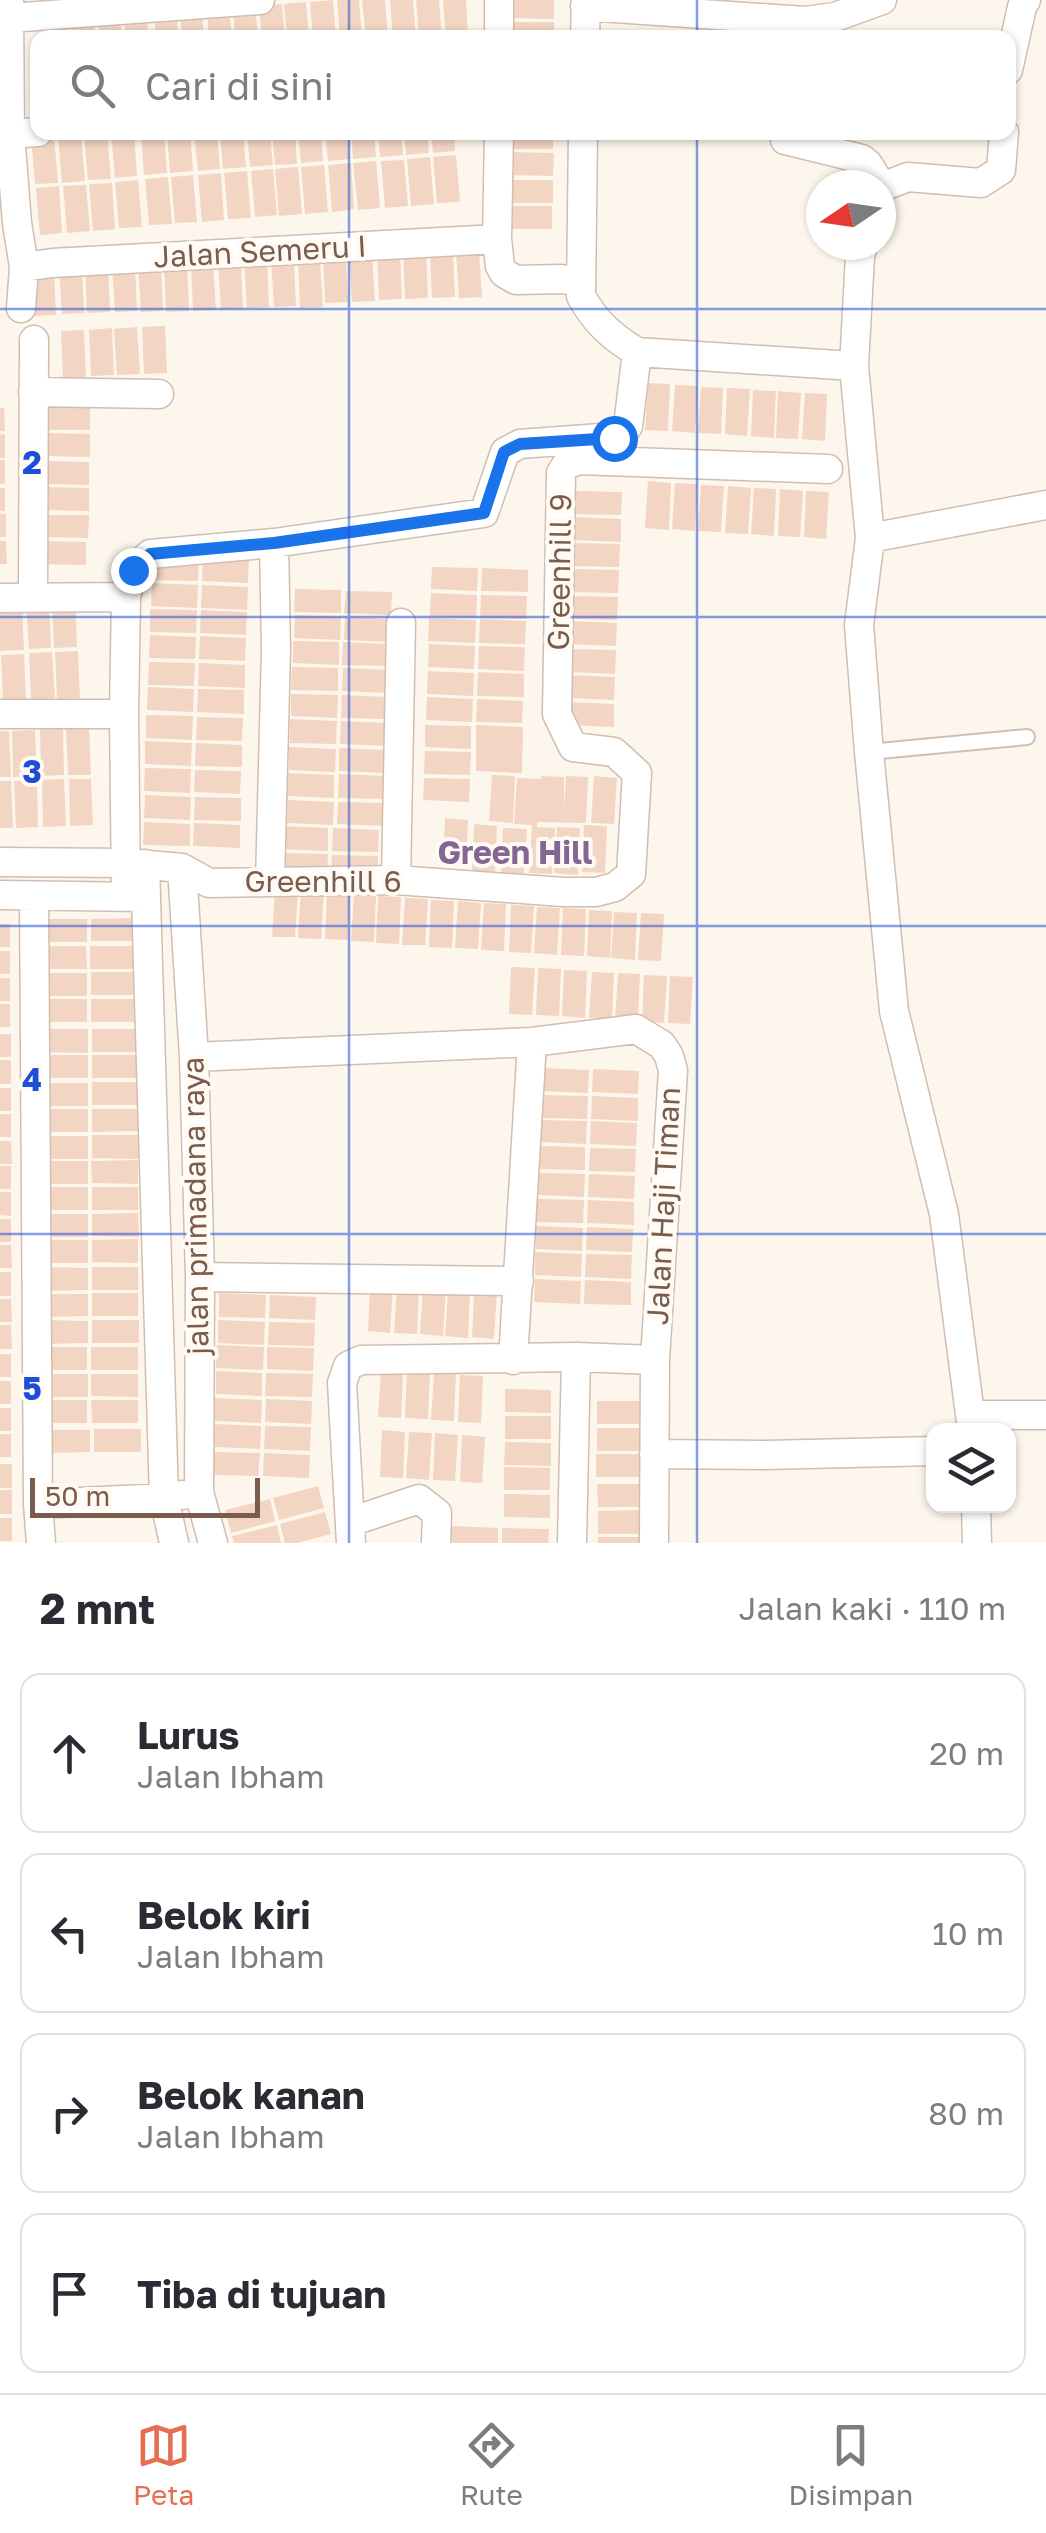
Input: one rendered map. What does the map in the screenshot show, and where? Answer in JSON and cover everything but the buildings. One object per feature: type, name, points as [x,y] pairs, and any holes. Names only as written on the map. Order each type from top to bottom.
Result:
[{"type":"street","points":[[21,308],[24,267],[17,223],[24,133],[9,9],[260,0]]},
{"type":"street","points":[[499,0],[499,30]]},
{"type":"street","points":[[585,30],[586,3],[805,21],[836,17],[882,0]]},
{"type":"street","points":[[1016,34],[1026,0]]},
{"type":"street","points":[[499,140],[500,266],[509,278],[516,280],[581,282]]},
{"type":"street","points":[[583,140],[581,296],[591,314],[614,338],[637,352],[854,366]]},
{"type":"street","points":[[785,140],[862,159],[871,170]]},
{"type":"street","points":[[896,182],[908,178],[981,183],[1001,170],[1003,140]]},
{"type":"street","name":"Jalan Semeru I","points":[[24,267],[52,262],[497,239]]},
{"type":"street","points":[[860,260],[854,366],[870,538],[859,625],[894,1010],[944,1214],[971,1423],[1046,1414]]},
{"type":"street","points":[[33,597],[34,340]]},
{"type":"street","points":[[174,1543],[164,1498],[136,864],[124,714],[126,597],[133,570],[150,554],[274,543],[484,513],[504,452],[520,444],[614,438],[622,434],[628,426],[637,352]]},
{"type":"street","points":[[33,392],[158,394]]},
{"type":"street","name":"Greenhill 9","points":[[615,887],[630,874],[637,773],[614,752],[573,747],[557,714],[562,473],[566,465],[579,460],[828,469]]},
{"type":"street","points":[[870,538],[1046,505]]},
{"type":"street","points":[[270,882],[276,650],[274,543]]},
{"type":"street","points":[[0,598],[126,597]]},
{"type":"street","points":[[396,880],[401,623]]},
{"type":"street","points":[[0,714],[124,714]]},
{"type":"street","points":[[0,862],[182,868],[210,883],[183,900],[0,895]]},
{"type":"street","name":"jalan primadana raya","points":[[182,868],[194,1057],[200,1276],[199,1492],[213,1543]]},
{"type":"street","name":"Greenhill 6","points":[[210,883],[396,880],[563,892],[596,892],[615,887]]},
{"type":"street","points":[[34,896],[40,1543]]},
{"type":"street","name":"Jalan Haji Timan","points":[[194,1057],[532,1042],[636,1029],[662,1045],[672,1070],[655,1360],[654,1543]]},
{"type":"street","points":[[513,1360],[532,1042]]},
{"type":"street","points":[[200,1276],[519,1280]]},
{"type":"street","points":[[572,1543],[576,1358]]},
{"type":"street","points":[[436,1543],[437,1514],[420,1499],[350,1532],[342,1383],[348,1366],[361,1360],[655,1360]]},
{"type":"street","points":[[654,1454],[926,1451]]},
{"type":"street","points":[[38,1504],[164,1498],[199,1492]]},
{"type":"street","points":[[976,1513],[977,1543]]},
{"type":"lane","points":[[869,752],[1027,737]]},
{"type":"district","name":"Green Hill","points":[[515,853]]},
{"type":"route","points":[[133,570],[150,554],[274,543],[484,513],[504,452],[520,444],[614,438]]}]
